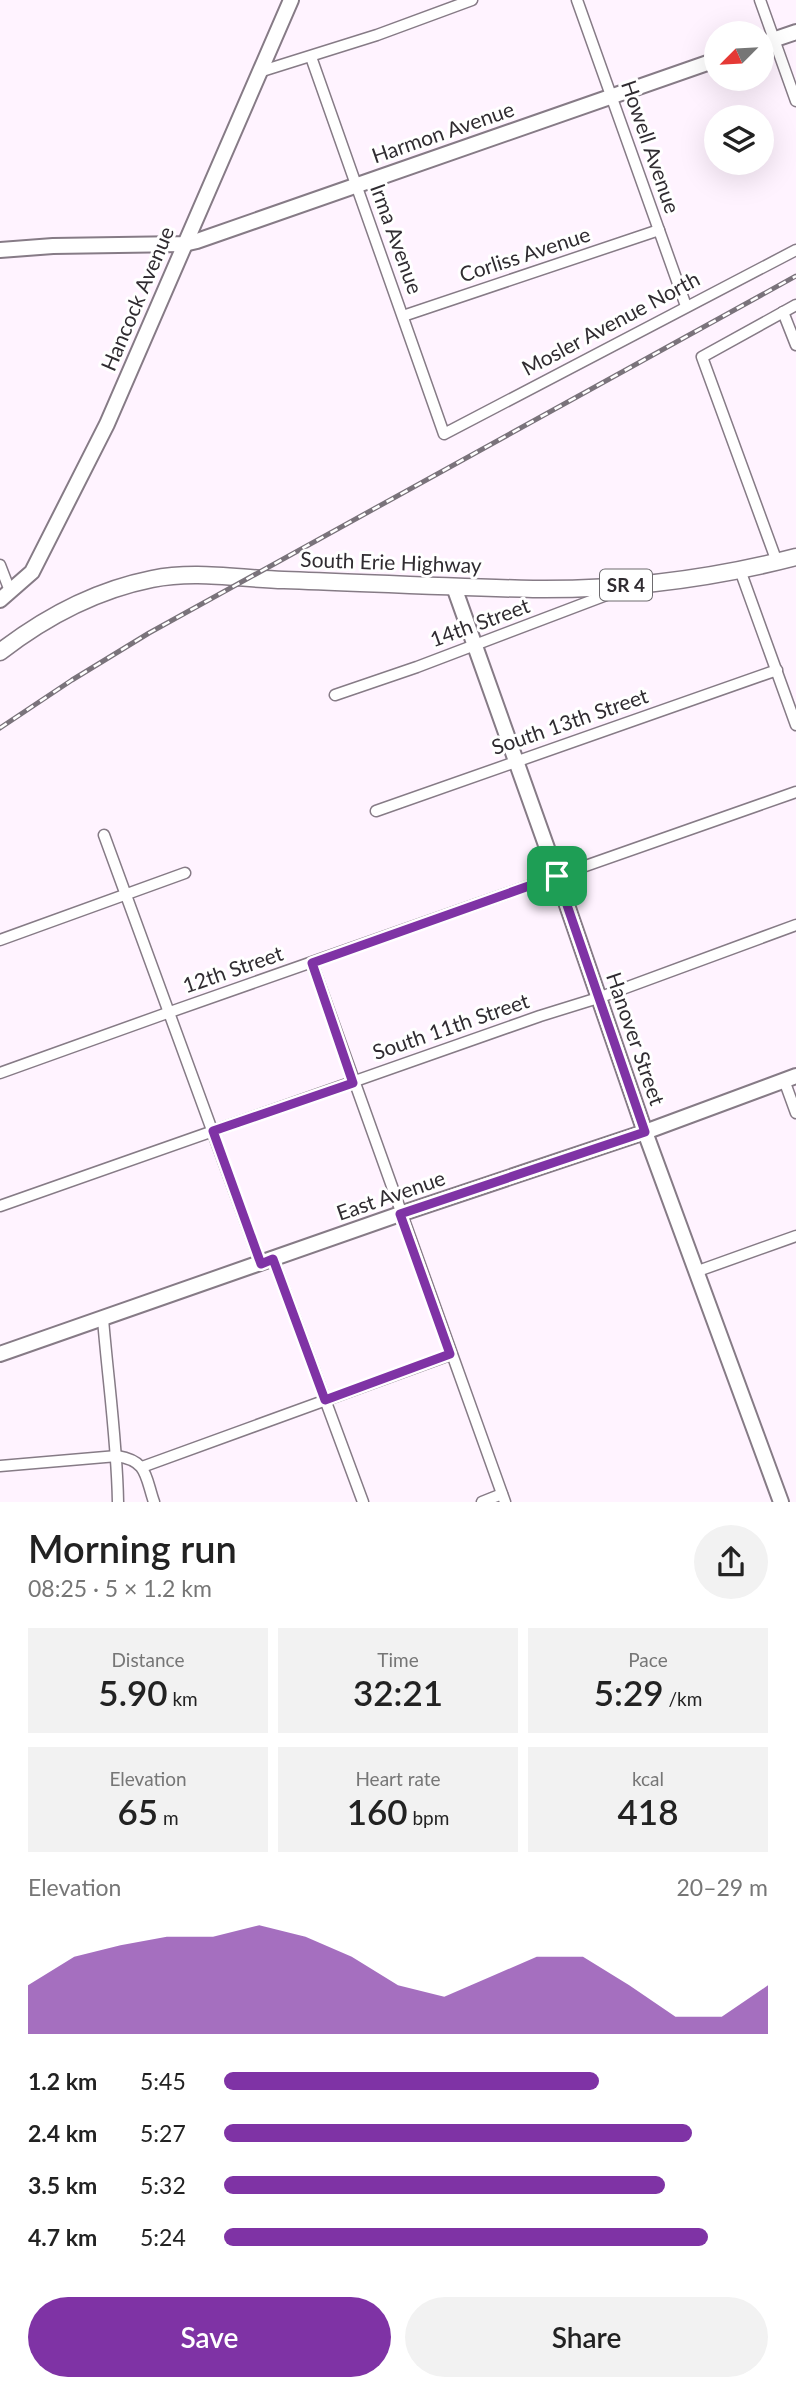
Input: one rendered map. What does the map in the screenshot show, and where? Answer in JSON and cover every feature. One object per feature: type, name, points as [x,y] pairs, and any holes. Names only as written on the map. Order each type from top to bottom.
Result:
[{"type":"main road","name":"South Erie Highway","points":[[0,652],[20,636],[66,610],[109,592],[152,579],[204,575],[538,589],[682,580],[796,558]]},
{"type":"street","name":"Hancock Avenue","points":[[5,595],[32,572],[107,424],[290,0]]},
{"type":"street","points":[[259,72],[311,57],[472,0]]},
{"type":"street","name":"Howell Avenue","points":[[578,0],[687,306]]},
{"type":"street","points":[[760,0],[764,21]]},
{"type":"street","points":[[774,40],[796,32]]},
{"type":"street","points":[[774,56],[796,101]]},
{"type":"street","name":"Irma Avenue","points":[[311,57],[444,433]]},
{"type":"street","name":"Harmon Avenue","points":[[0,250],[54,246],[184,244],[704,64]]},
{"type":"street","name":"Corliss Avenue","points":[[403,316],[659,230]]},
{"type":"street","name":"Mosler Avenue North","points":[[444,433],[796,250]]},
{"type":"street","points":[[777,562],[702,357],[796,305]]},
{"type":"street","points":[[783,312],[796,345]]},
{"type":"street","points":[[0,565],[5,595]]},
{"type":"street","points":[[740,570],[796,726]]},
{"type":"street","name":"14th Street","points":[[335,695],[636,584]]},
{"type":"street","name":"Hanover Street","points":[[454,587],[645,1132],[781,1502]]},
{"type":"street","name":"South 13th Street","points":[[376,811],[777,670]]},
{"type":"street","name":"12th Street","points":[[0,1073],[796,792]]},
{"type":"street","points":[[104,835],[213,1131],[325,1400],[363,1502]]},
{"type":"street","points":[[0,940],[185,873]]},
{"type":"street","name":"South 11th Street","points":[[0,1206],[598,998],[796,925]]},
{"type":"street","points":[[312,963],[450,1354],[504,1498],[482,1502]]},
{"type":"street","points":[[790,1078],[796,1113]]},
{"type":"street","name":"East Avenue","points":[[0,1354],[400,1214],[645,1132],[790,1078]]},
{"type":"street","points":[[698,1271],[796,1236]]},
{"type":"street","points":[[103,1319],[117,1456],[118,1502]]},
{"type":"street","points":[[142,1467],[450,1354]]},
{"type":"street","points":[[0,1466],[117,1456],[133,1459],[142,1467],[154,1502]]},
{"type":"railway","points":[[0,728],[149,633],[796,276]]},
{"type":"route","points":[[557,876],[645,1132],[400,1214],[450,1354],[325,1400],[273,1259],[261,1264],[213,1131],[353,1083],[312,963],[557,876]]}]
